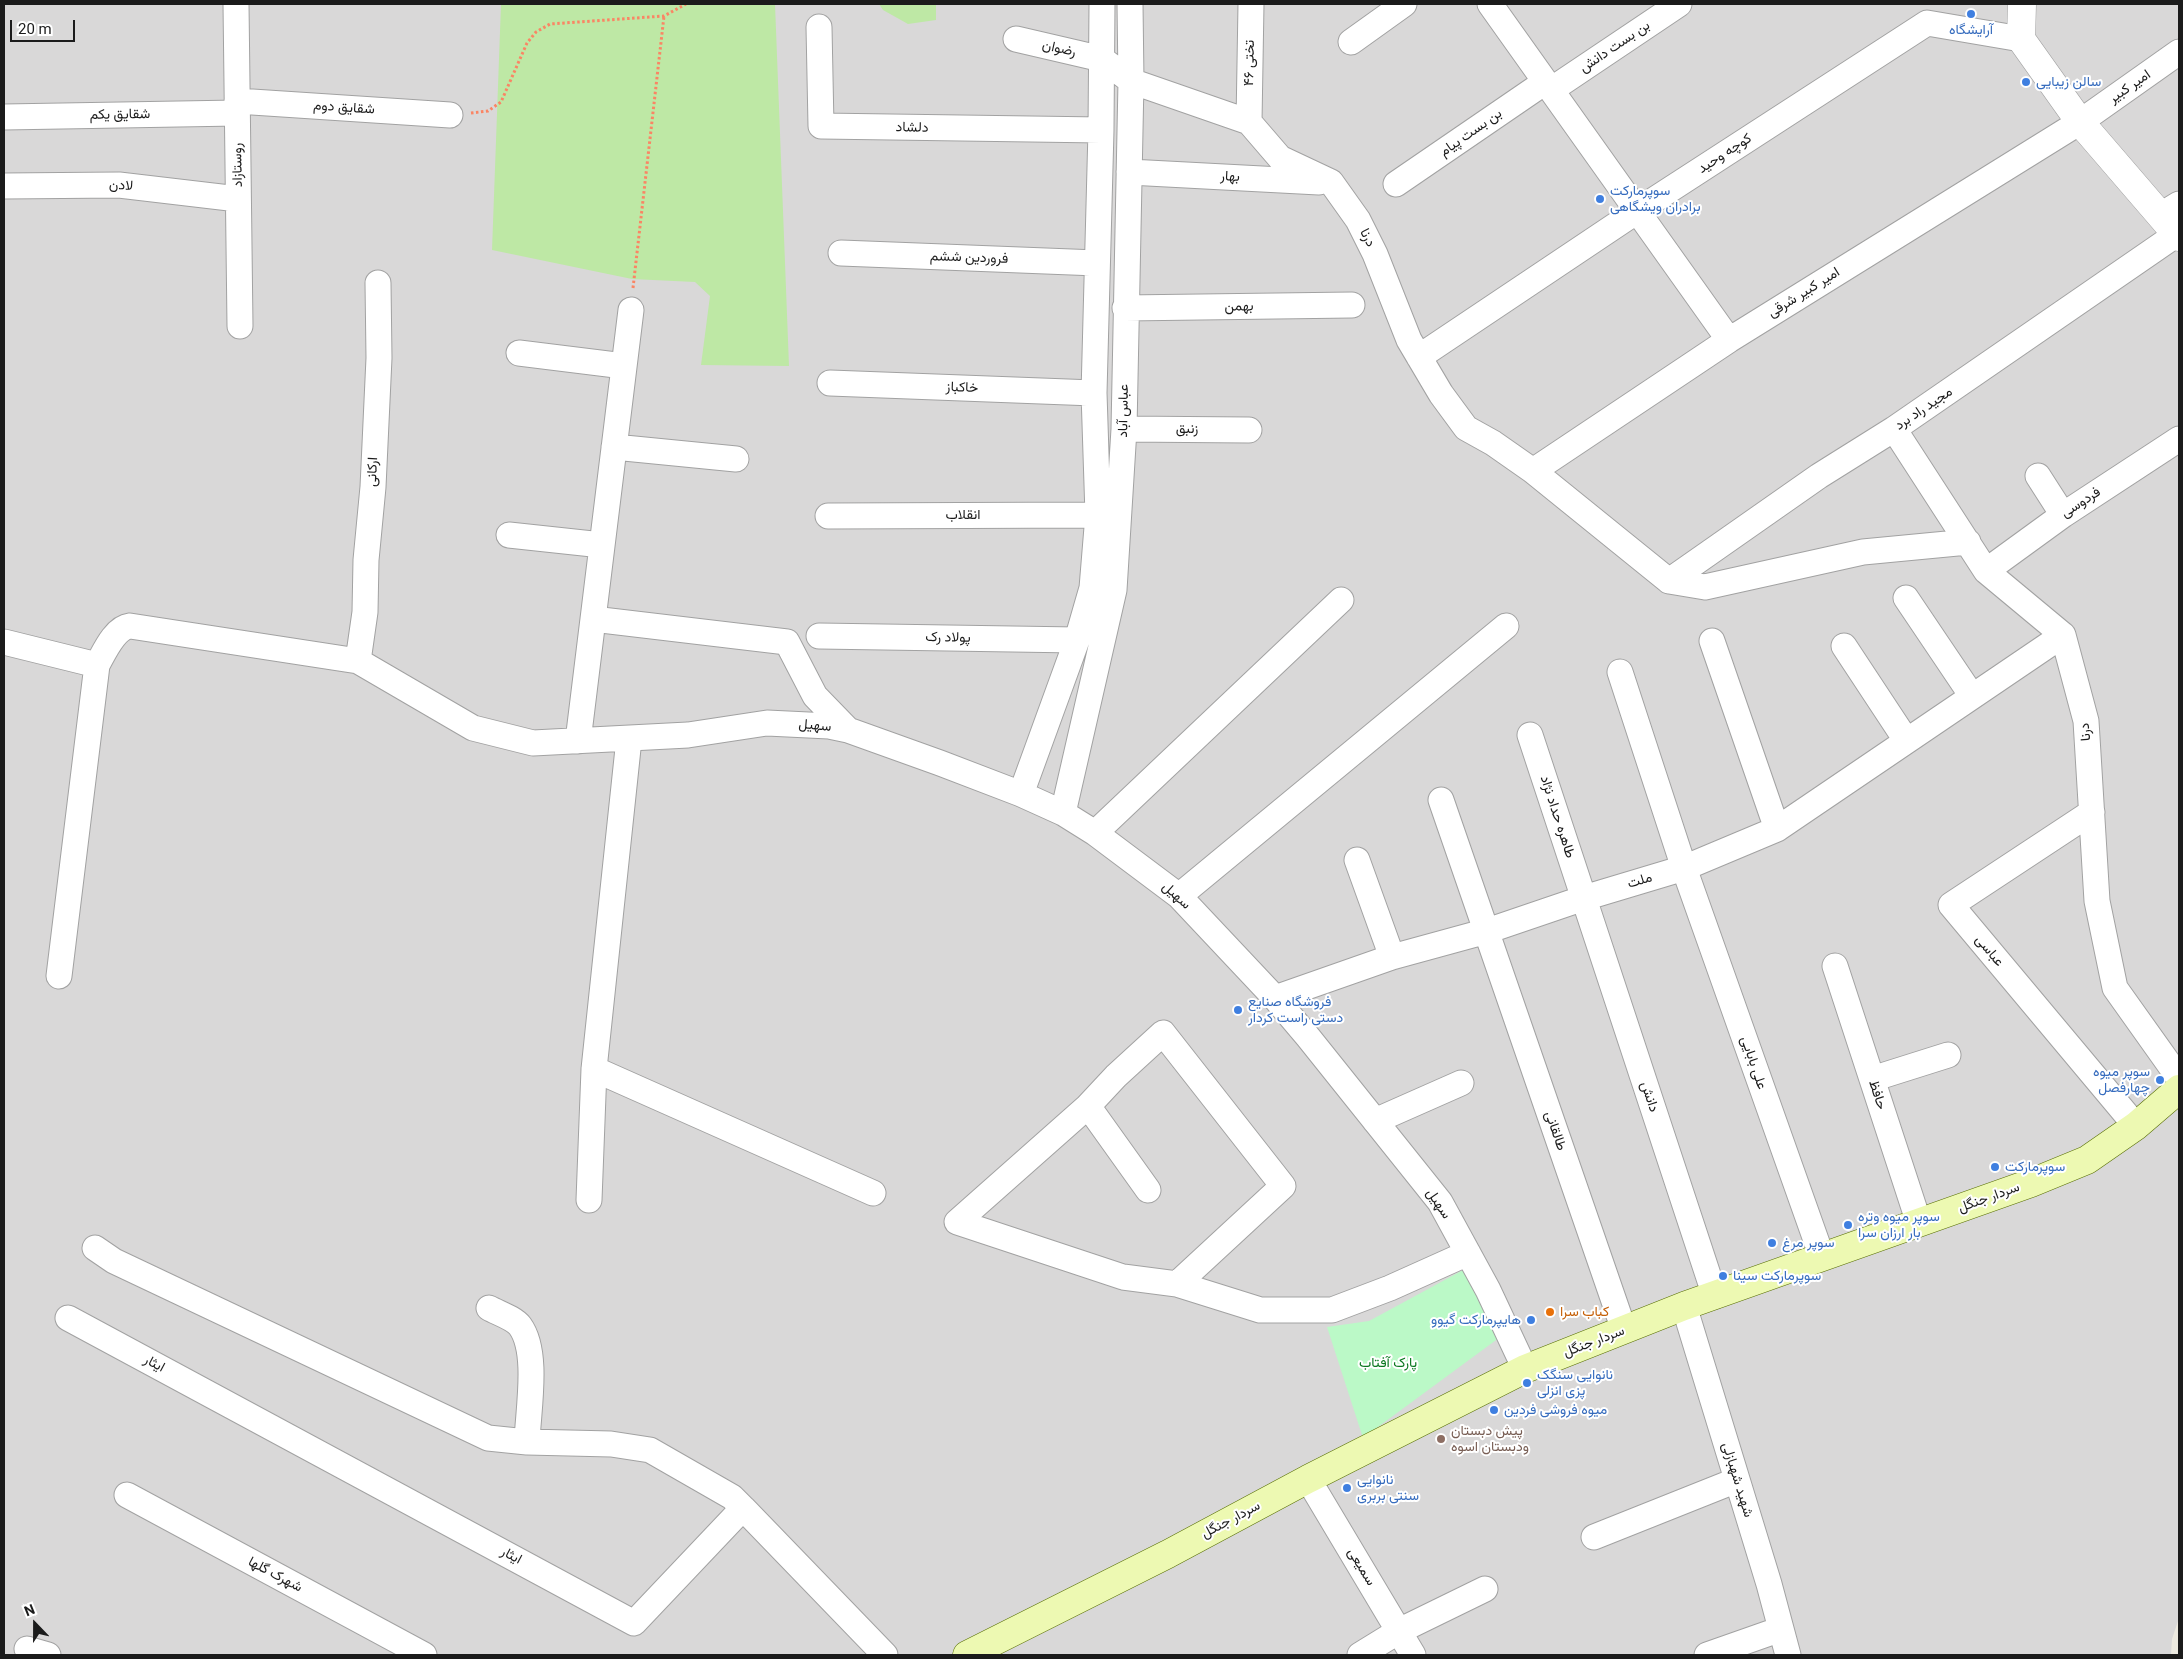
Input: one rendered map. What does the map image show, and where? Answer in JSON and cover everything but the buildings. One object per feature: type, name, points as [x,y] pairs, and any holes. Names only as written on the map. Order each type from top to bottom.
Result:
[{"type":"main road","name":"سردار جنگل","points":[[967,1655],[1168,1554],[1308,1479],[1525,1369],[1684,1306],[2031,1184],[2086,1160],[2136,1126],[2179,1089]]},
{"type":"street","name":"روستازاد","points":[[236,4],[240,326]]},
{"type":"street","name":"عباس آباد","points":[[1022,794],[1077,640],[1092,588],[1098,515],[1094,393],[1101,130],[1102,4]]},
{"type":"street","name":"عباس آباد","points":[[1063,813],[1114,590],[1124,429],[1131,81],[1130,4]]},
{"type":"street","name":"تختی ۴۶","points":[[1249,122],[1251,4]]},
{"type":"street","points":[[1351,42],[1404,4]]},
{"type":"street","points":[[1490,4],[1729,340]]},
{"type":"street","name":"بن بست دانش","points":[[1548,86],[1680,4]]},
{"type":"street","points":[[2022,4],[2021,39],[2080,122],[2174,223]]},
{"type":"street","name":"کوچه وحید","points":[[1419,357],[1637,210],[1927,23],[2021,39]]},
{"type":"street","name":"دلشاد","points":[[819,27],[821,126],[1101,130]]},
{"type":"street","name":"رضوان","points":[[1016,39],[1102,59]]},
{"type":"street","name":"امیر کبیر","points":[[2080,122],[2179,52]]},
{"type":"street","points":[[1102,59],[1131,81],[1249,122]]},
{"type":"street","name":"بن بست پیام","points":[[1396,184],[1548,86]]},
{"type":"street","name":"شقایق دوم","points":[[237,107],[450,115]]},
{"type":"street","name":"شقایق یکم","points":[[4,117],[237,107]]},
{"type":"street","name":"درنا","points":[[1249,122],[1280,158],[1331,182],[1358,220],[1375,254],[1409,340],[1441,394],[1466,428],[1493,443],[1533,471],[1669,581]]},
{"type":"street","name":"امیر کبیر شرقی","points":[[1533,471],[1729,340],[2080,122]]},
{"type":"street","name":"بهار","points":[[1129,172],[1331,182]]},
{"type":"street","name":"لادن","points":[[4,186],[120,184],[238,199]]},
{"type":"street","name":"مجید راد برد","points":[[1669,581],[1819,476],[1894,429],[2174,223]]},
{"type":"street","name":"فروردین ششم","points":[[841,253],[1097,263]]},
{"type":"street","name":"ارکانی","points":[[358,661],[365,612],[366,560],[373,487],[379,358],[378,283]]},
{"type":"street","name":"بهمن","points":[[1125,308],[1352,306]]},
{"type":"street","points":[[578,741],[631,310]]},
{"type":"street","points":[[519,353],[624,366]]},
{"type":"street","name":"خاکباز","points":[[830,383],[1094,393]]},
{"type":"street","name":"زنبق","points":[[1124,429],[1249,430]]},
{"type":"street","points":[[1894,429],[1986,571],[2062,636]]},
{"type":"street","name":"فردوسی","points":[[1986,571],[2063,514],[2179,439]]},
{"type":"street","points":[[614,447],[736,459]]},
{"type":"street","points":[[2038,476],[2063,514]]},
{"type":"street","name":"انقلاب","points":[[828,516],[1098,515]]},
{"type":"street","points":[[509,535],[602,545]]},
{"type":"street","points":[[1669,581],[1705,587],[1864,552],[1968,542]]},
{"type":"street","points":[[1906,598],[1972,696]]},
{"type":"street","points":[[1095,833],[1341,600]]},
{"type":"street","points":[[593,619],[787,642],[815,696],[848,730]]},
{"type":"street","points":[[59,976],[97,665],[118,631],[130,626],[358,661]]},
{"type":"street","points":[[1179,896],[1506,626]]},
{"type":"street","name":"پولاد رک","points":[[819,636],[1077,640]]},
{"type":"street","name":"درنا","points":[[2062,636],[2086,721],[2097,901],[2115,988],[2179,1078]]},
{"type":"street","name":"ملت","points":[[1275,998],[1392,957],[1487,932],[1584,898],[1684,868],[1776,829],[2062,636]]},
{"type":"street","points":[[1712,641],[1776,829]]},
{"type":"street","points":[[4,642],[97,665]]},
{"type":"street","points":[[1844,646],[1906,740]]},
{"type":"street","name":"سهیل","points":[[358,661],[473,728],[533,744],[688,734],[768,723],[829,726],[848,730],[1022,794],[1063,813],[1095,833],[1179,896],[1275,998],[1440,1202],[1488,1290],[1525,1369]]},
{"type":"street","name":"علی بابایی","points":[[1620,672],[1684,868],[1822,1258]]},
{"type":"street","name":"طاهره حداد نژاد","points":[[1530,736],[1584,898]]},
{"type":"street","points":[[589,1200],[594,1069],[629,738]]},
{"type":"street","name":"طالقانی","points":[[1441,800],[1624,1330]]},
{"type":"street","name":"عباسی","points":[[2092,812],[1951,905],[2136,1126]]},
{"type":"street","points":[[1358,860],[1392,957]]},
{"type":"street","name":"دانش","points":[[1584,898],[1714,1296]]},
{"type":"street","name":"حافظ","points":[[1835,966],[1919,1223]]},
{"type":"street","points":[[1177,1284],[1283,1186],[1163,1033],[1116,1076],[1088,1106],[957,1222],[1123,1277],[1177,1284],[1260,1310],[1332,1310],[1390,1288],[1468,1253]]},
{"type":"street","points":[[1872,1079],[1948,1054]]},
{"type":"street","points":[[594,1069],[873,1193]]},
{"type":"street","points":[[1375,1121],[1461,1083]]},
{"type":"street","points":[[1088,1106],[1148,1190]]},
{"type":"street","points":[[95,1248],[114,1261],[488,1438],[527,1442],[611,1444],[650,1450],[732,1497],[885,1655]]},
{"type":"street","name":"شهید شهبازلی","points":[[1684,1306],[1788,1655]]},
{"type":"street","points":[[489,1308],[519,1325],[527,1342],[530,1361],[527,1442]]},
{"type":"street","name":"ایثار","points":[[68,1318],[634,1623],[743,1508]]},
{"type":"street","name":"سمیعی","points":[[1308,1479],[1413,1655]]},
{"type":"street","points":[[1594,1537],[1737,1480]]},
{"type":"street","name":"شهرک گلها","points":[[127,1495],[424,1655]]},
{"type":"street","points":[[1360,1655],[1400,1631],[1485,1589]]},
{"type":"street","points":[[1707,1655],[1781,1628]]},
{"type":"path","points":[[450,115],[488,111],[501,102],[527,43],[536,32],[550,24],[664,16],[686,4]]},
{"type":"path","points":[[631,310],[664,16]]},
{"type":"shaded area","points":[[4,4],[2179,4],[2179,1618],[2172,1639],[2171,1655],[4,1655]]},
{"type":"green space","points":[[501,4],[775,4],[789,366],[701,365],[710,296],[695,282],[632,279],[492,250]]},
{"type":"green space","points":[[879,4],[936,4],[936,20],[908,24],[883,10]]},
{"type":"green space","name":"پارک آفتاب","points":[[1465,1269],[1507,1332],[1363,1438],[1327,1327],[1369,1321]]},
{"type":"place","name":"آرایشگاه","points":[[1971,14]]},
{"type":"place","name":"سالن زیبایی","points":[[2026,82]]},
{"type":"place","name":"سوپرمارکت برادران ویشگاهی","points":[[1600,199]]},
{"type":"place","name":"فروشگاه صنایع دستی راست کردار","points":[[1238,1010]]},
{"type":"place","name":"سوپر میوه چهارفصل","points":[[2160,1080]]},
{"type":"place","name":"سوپرمارکت","points":[[1995,1167]]},
{"type":"place","name":"سوپر میوه وتره بار ارزان سرا","points":[[1848,1225]]},
{"type":"place","name":"سوپر مرغ","points":[[1772,1243]]},
{"type":"place","name":"سوپرمارکت سینا","points":[[1723,1276]]},
{"type":"place","name":"کباب سرا","points":[[1550,1312]]},
{"type":"place","name":"هایپرمارکت گیوو","points":[[1531,1320]]},
{"type":"place","name":"نانوایی سنگک پزی انزلی","points":[[1527,1383]]},
{"type":"place","name":"میوه فروشی فردین","points":[[1494,1410]]},
{"type":"place","name":"پیش دبستان ودبستان اسوه","points":[[1441,1439]]},
{"type":"place","name":"نانوایی سنتی بربری","points":[[1347,1488]]}]
